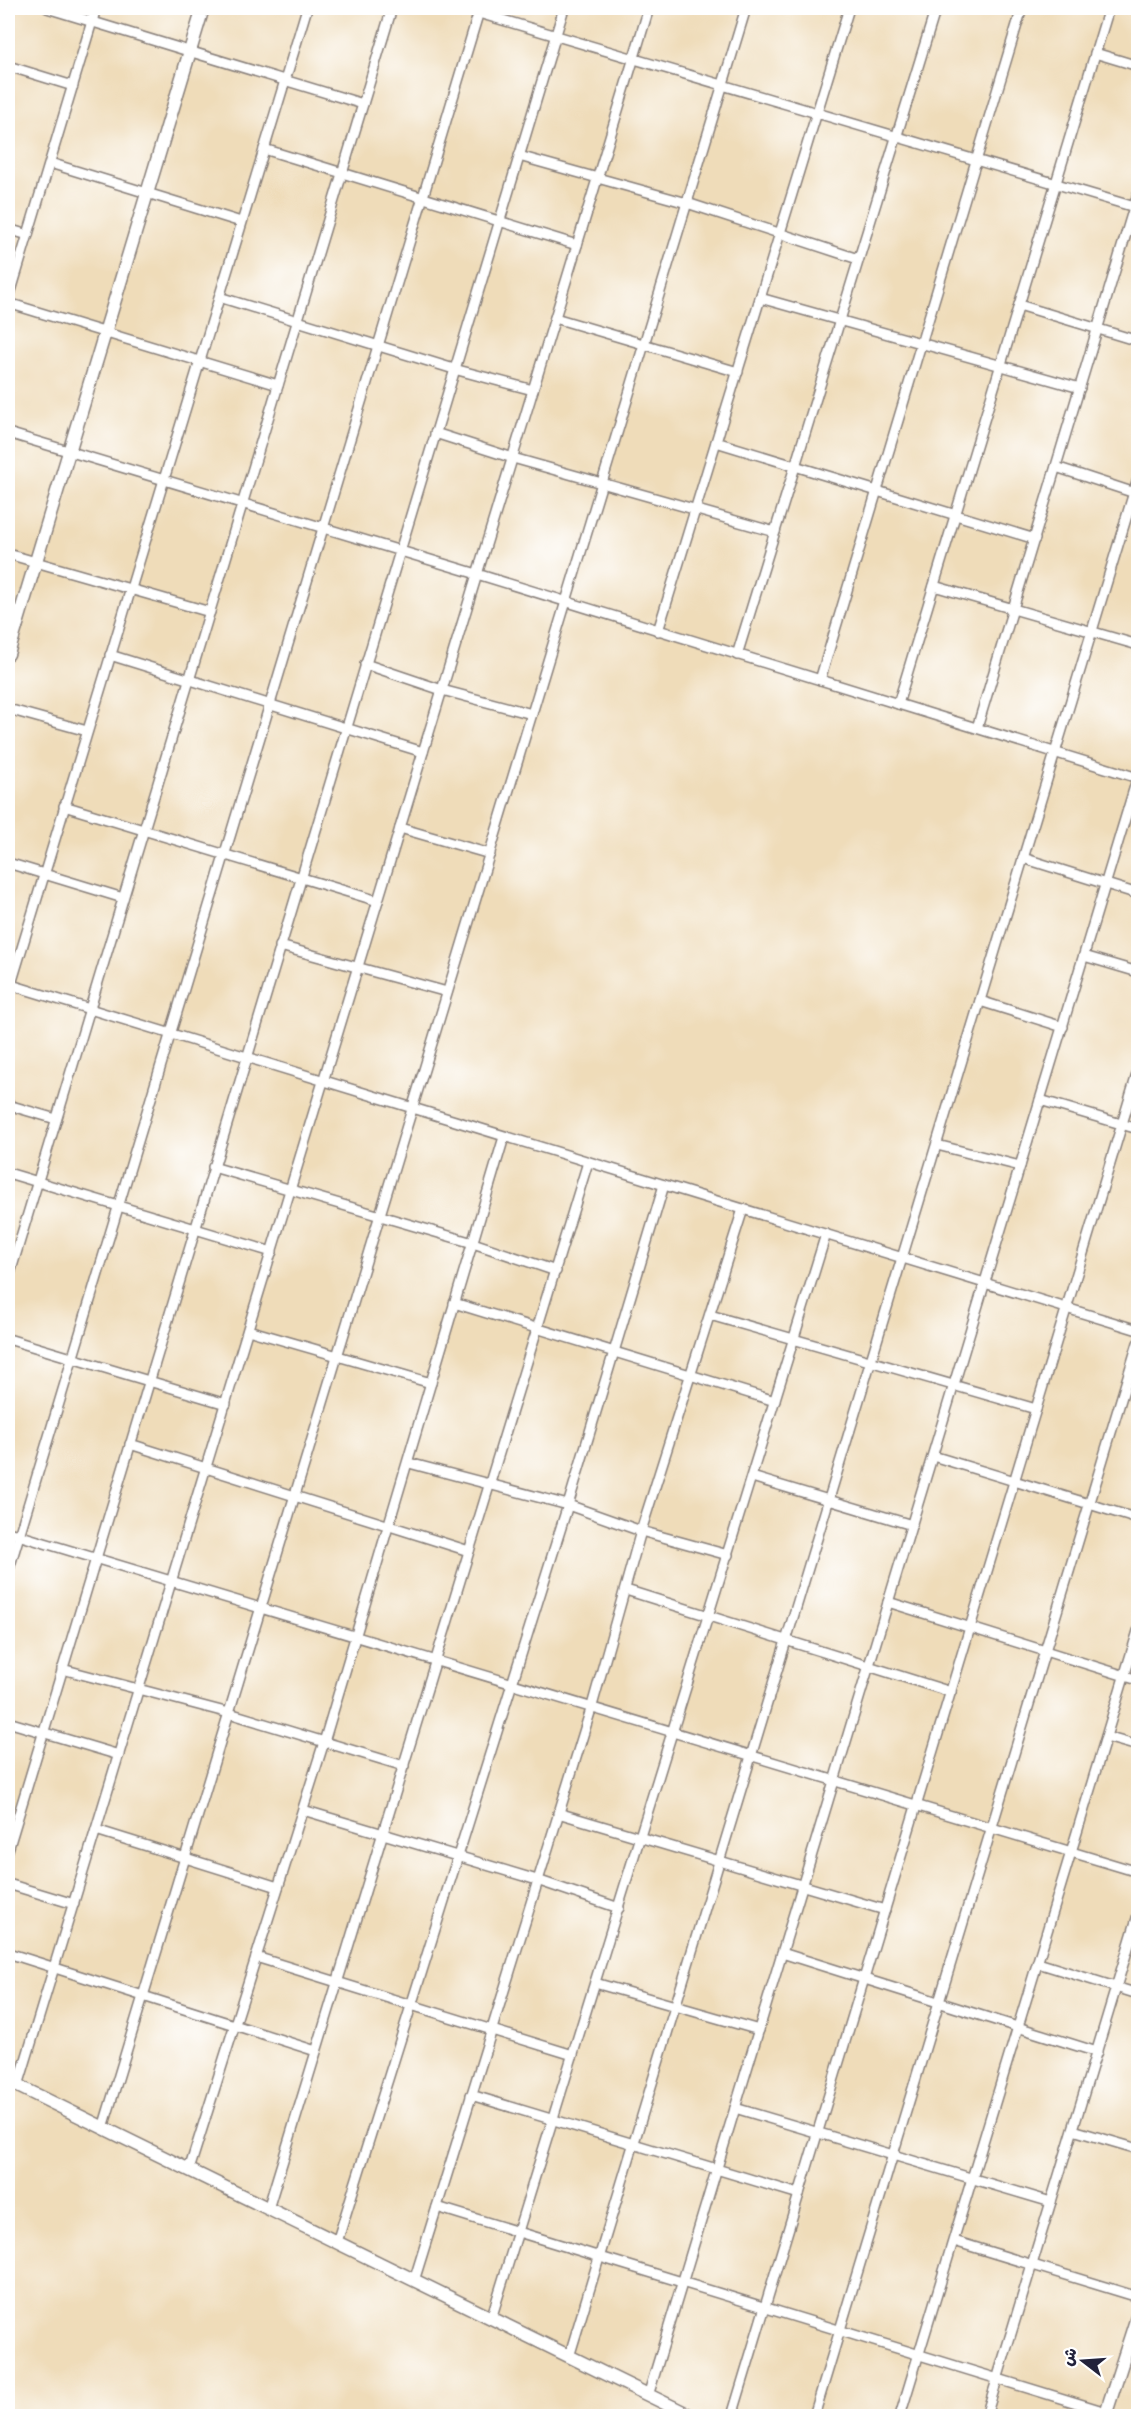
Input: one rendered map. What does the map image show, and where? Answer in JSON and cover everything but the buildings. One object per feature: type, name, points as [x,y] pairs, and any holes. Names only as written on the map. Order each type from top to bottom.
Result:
[{"type":"street","points":[[8,15],[10,8]]},
{"type":"street","points":[[47,8],[363,104]]},
{"type":"street","points":[[96,8],[8,302],[105,334],[278,385]]},
{"type":"street","points":[[8,654],[203,8]]},
{"type":"street","points":[[307,8],[8,987],[324,1078],[504,1137],[1138,1330]]},
{"type":"street","points":[[8,1280],[392,8]]},
{"type":"street","points":[[462,8],[479,10],[555,35],[1137,208]]},
{"type":"street","points":[[8,1850],[564,8]]},
{"type":"street","points":[[649,8],[74,1904],[13,2083],[691,2416]]},
{"type":"street","points":[[103,2128],[746,8]]},
{"type":"street","points":[[658,631],[849,8]]},
{"type":"street","points":[[737,655],[936,8]]},
{"type":"street","points":[[820,680],[1022,8]]},
{"type":"street","points":[[898,704],[1108,8]]},
{"type":"street","points":[[8,1572],[479,10]]},
{"type":"street","points":[[1095,53],[1138,66]]},
{"type":"street","points":[[8,66],[73,86]]},
{"type":"street","points":[[264,149],[577,245]]},
{"type":"street","points":[[519,156],[597,180],[687,203],[858,259]]},
{"type":"street","points":[[50,163],[146,195],[242,222]]},
{"type":"street","points":[[977,729],[1097,331],[1137,208],[1138,194]]},
{"type":"street","points":[[8,229],[28,235]]},
{"type":"street","points":[[219,297],[454,369],[533,390]]},
{"type":"street","points":[[760,298],[1080,388]]},
{"type":"street","points":[[1018,305],[1097,331],[1138,341]]},
{"type":"street","points":[[555,318],[738,372]]},
{"type":"street","points":[[8,433],[1138,777],[648,2396]]},
{"type":"street","points":[[435,433],[513,458],[775,532]]},
{"type":"street","points":[[716,442],[1035,539]]},
{"type":"street","points":[[1056,467],[1136,493]]},
{"type":"street","points":[[569,2357],[1023,858],[1136,493],[1138,479]]},
{"type":"street","points":[[8,554],[210,612]]},
{"type":"street","points":[[934,586],[1138,645]]},
{"type":"street","points":[[110,655],[423,752]]},
{"type":"street","points":[[365,664],[442,690],[532,714]]},
{"type":"street","points":[[8,709],[87,731]]},
{"type":"street","points":[[64,806],[378,901]]},
{"type":"street","points":[[400,828],[489,854]]},
{"type":"street","points":[[1023,858],[1138,894]]},
{"type":"street","points":[[8,863],[123,898]]},
{"type":"street","points":[[280,946],[447,992]]},
{"type":"street","points":[[1084,956],[1138,972]]},
{"type":"street","points":[[980,1001],[1063,1027]]},
{"type":"street","points":[[732,2416],[1138,1071]]},
{"type":"street","points":[[1040,1100],[1138,1129]]},
{"type":"street","points":[[8,1105],[56,1119]]},
{"type":"street","points":[[189,2170],[324,1742],[409,1463],[504,1137]]},
{"type":"street","points":[[937,1145],[1020,1166]]},
{"type":"street","points":[[268,2209],[588,1162]]},
{"type":"street","points":[[213,1167],[473,1243],[556,1271]]},
{"type":"street","points":[[8,1173],[272,1252]]},
{"type":"street","points":[[336,2242],[568,1505],[612,1351],[664,1185]]},
{"type":"street","points":[[414,2281],[592,1706],[641,1531],[692,1376],[743,1209]]},
{"type":"street","points":[[492,2319],[826,1234]]},
{"type":"street","points":[[454,1303],[775,1401]]},
{"type":"street","points":[[710,1315],[1036,1409]]},
{"type":"street","points":[[248,1330],[338,1354],[431,1383]]},
{"type":"street","points":[[8,1339],[226,1404]]},
{"type":"street","points":[[814,2416],[1138,1343]]},
{"type":"street","points":[[130,1444],[207,1466],[470,1551]]},
{"type":"street","points":[[933,1456],[1138,1519]]},
{"type":"street","points":[[409,1463],[568,1505],[641,1531],[728,1555]]},
{"type":"street","points":[[752,1477],[912,1526]]},
{"type":"street","points":[[8,1532],[1138,1872]]},
{"type":"street","points":[[626,1590],[951,1692]]},
{"type":"street","points":[[888,1602],[1138,1680]]},
{"type":"street","points":[[900,2416],[1138,1631]]},
{"type":"street","points":[[62,1669],[229,1713],[404,1766]]},
{"type":"street","points":[[8,1722],[119,1755]]},
{"type":"street","points":[[1106,1737],[1138,1746]]},
{"type":"street","points":[[303,1810],[382,1836],[537,1880],[619,1908]]},
{"type":"street","points":[[558,1813],[885,1910]]},
{"type":"street","points":[[96,1830],[278,1887]]},
{"type":"street","points":[[8,1884],[74,1904]]},
{"type":"street","points":[[986,2416],[1138,1915]]},
{"type":"street","points":[[8,1953],[316,2051]]},
{"type":"street","points":[[782,1953],[1097,2052]]},
{"type":"street","points":[[256,1957],[573,2055]]},
{"type":"street","points":[[1038,1963],[1138,1994]]},
{"type":"street","points":[[595,1983],[759,2030]]},
{"type":"street","points":[[471,2095],[799,2194]]},
{"type":"street","points":[[735,2108],[1051,2202]]},
{"type":"street","points":[[1073,2130],[1138,2149]]},
{"type":"street","points":[[437,2206],[839,2332],[998,2378],[1106,2414],[1138,2314]]},
{"type":"street","points":[[954,2241],[1138,2297]]}]
